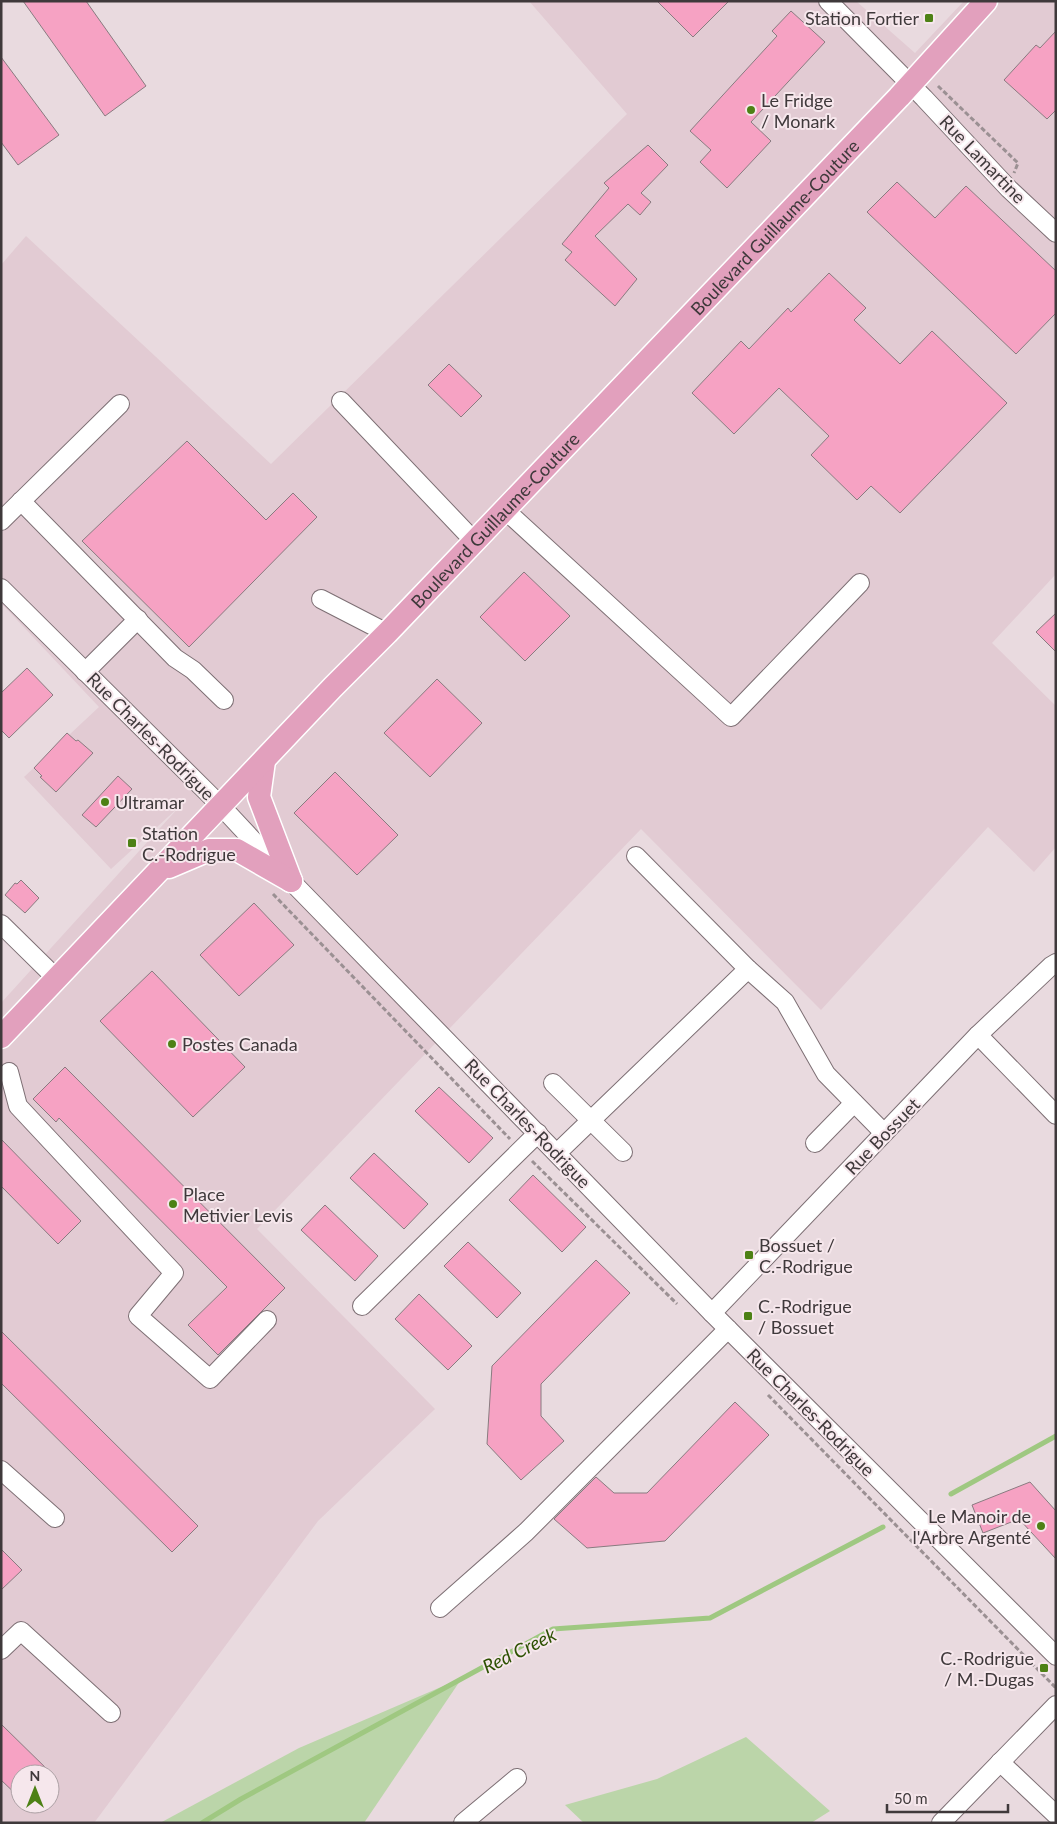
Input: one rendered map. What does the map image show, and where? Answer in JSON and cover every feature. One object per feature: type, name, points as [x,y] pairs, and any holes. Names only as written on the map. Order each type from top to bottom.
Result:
[{"type":"main road","name":"Boulevard Guillaume-Couture","points":[[1,1037],[333,687],[387,633],[910,85],[986,1]]},
{"type":"main road","points":[[264,761],[259,797],[291,881]]},
{"type":"main road","points":[[160,871],[209,850],[236,850],[291,881]]},
{"type":"street","name":"Rue Lamartine","points":[[828,1],[1009,189],[1056,233]]},
{"type":"street","points":[[341,401],[474,541]]},
{"type":"street","points":[[1,521],[120,404]]},
{"type":"street","points":[[21,501],[175,658],[193,670],[224,700]]},
{"type":"street","points":[[504,510],[732,717],[860,583]]},
{"type":"street","name":"Rue Charles-Rodrigue","points":[[1,588],[221,806],[291,881],[712,1313],[1056,1656]]},
{"type":"street","points":[[321,599],[387,633]]},
{"type":"street","points":[[85,672],[138,619]]},
{"type":"street","points":[[636,856],[748,969],[785,1002],[826,1074],[884,1133]]},
{"type":"street","points":[[1,924],[57,979]]},
{"type":"street","name":"Rue Bossuet","points":[[712,1313],[978,1035],[1056,963]]},
{"type":"street","points":[[558,1153],[748,969]]},
{"type":"street","points":[[978,1035],[1056,1114]]},
{"type":"street","points":[[9,1072],[18,1106],[174,1273],[138,1316],[210,1379],[267,1320]]},
{"type":"street","points":[[553,1082],[623,1152]]},
{"type":"street","points":[[815,1143],[854,1103]]},
{"type":"street","points":[[362,1306],[538,1133]]},
{"type":"street","points":[[440,1608],[526,1532],[728,1329]]},
{"type":"street","points":[[1,1470],[55,1518]]},
{"type":"street","points":[[1,1650],[21,1631],[111,1713]]},
{"type":"street","points":[[941,1823],[1056,1705]]},
{"type":"street","points":[[1000,1762],[1056,1815]]},
{"type":"street","points":[[463,1823],[517,1778]]},
{"type":"path","points":[[272,893],[520,1150],[681,1307]]},
{"type":"path","points":[[764,1391],[1056,1688]]},
{"type":"shaded area","points":[[529,1],[856,1],[915,53],[964,1],[1056,1],[1056,574],[992,643],[1056,706],[1056,847],[1034,872],[988,827],[821,1010],[641,829],[257,1229],[435,1409],[318,1521],[94,1823],[1,1823],[1,1003],[180,806],[111,869],[24,777],[99,707],[1,603],[1,265],[26,236],[271,464],[627,114]]},
{"type":"green space","points":[[462,1678],[364,1823],[160,1823],[299,1748]]},
{"type":"green space","points":[[746,1737],[830,1811],[811,1823],[584,1823],[565,1805],[657,1779]]},
{"type":"building","points":[[23,1],[86,1],[146,86],[105,116]]},
{"type":"building","points":[[657,1],[729,1],[693,37]]},
{"type":"building","points":[[791,11],[825,42],[751,122],[771,141],[727,188],[700,162],[711,150],[690,131],[777,36],[772,31]]},
{"type":"building","points":[[1056,31],[1056,110],[1047,119],[1004,80],[1036,45],[1040,48]]},
{"type":"building","points":[[1,57],[59,135],[18,165],[1,142]]},
{"type":"building","points":[[648,145],[668,165],[641,193],[651,202],[640,215],[628,204],[595,236],[637,279],[615,306],[565,260],[572,252],[562,244],[609,188],[604,183]]},
{"type":"building","points":[[897,182],[935,218],[966,186],[1056,271],[1056,313],[1016,354],[867,212]]},
{"type":"building","points":[[829,273],[866,308],[854,320],[900,364],[932,331],[1007,403],[900,513],[871,486],[857,500],[811,455],[829,436],[779,388],[734,434],[692,393],[741,341],[749,349],[788,308],[791,312]]},
{"type":"building","points":[[449,364],[482,396],[461,417],[428,385]]},
{"type":"building","points":[[187,441],[266,520],[293,493],[317,517],[189,647],[82,541]]},
{"type":"building","points":[[524,572],[570,616],[525,661],[480,617]]},
{"type":"building","points":[[1056,613],[1056,652],[1036,632]]},
{"type":"building","points":[[27,668],[53,695],[9,738],[1,730],[1,693]]},
{"type":"building","points":[[437,679],[482,723],[430,777],[384,733]]},
{"type":"building","points":[[67,733],[93,753],[56,792],[40,777],[42,776],[34,768]]},
{"type":"building","points":[[335,772],[398,835],[357,875],[294,813]]},
{"type":"building","points":[[118,776],[132,789],[96,827],[82,815]]},
{"type":"building","points":[[21,880],[39,898],[25,913],[5,895],[15,883],[17,884]]},
{"type":"building","points":[[254,903],[294,945],[239,996],[200,955]]},
{"type":"building","name":"Postes Canada","points":[[152,971],[245,1067],[193,1117],[100,1021]]},
{"type":"building","name":"Place Metivier Levis","points":[[65,1067],[285,1288],[218,1355],[188,1325],[227,1287],[59,1118],[56,1122],[33,1099]]},
{"type":"building","points":[[439,1087],[493,1138],[469,1163],[415,1111]]},
{"type":"building","points":[[1,1139],[81,1221],[58,1244],[1,1186]]},
{"type":"building","points":[[374,1153],[428,1204],[404,1229],[350,1178]]},
{"type":"building","points":[[533,1175],[586,1227],[562,1252],[509,1200]]},
{"type":"building","points":[[325,1205],[378,1256],[355,1281],[301,1230]]},
{"type":"building","points":[[468,1242],[521,1293],[497,1318],[444,1266]]},
{"type":"building","points":[[596,1260],[630,1293],[541,1384],[541,1416],[564,1441],[521,1480],[487,1444],[492,1366]]},
{"type":"building","points":[[419,1294],[472,1346],[448,1370],[395,1319]]},
{"type":"building","points":[[1,1331],[198,1526],[172,1552],[1,1383]]},
{"type":"building","points":[[735,1402],[769,1435],[665,1541],[587,1548],[554,1519],[596,1477],[614,1493],[647,1493]]},
{"type":"building","name":"Le Manoir de l'Arbre Argenté","points":[[1030,1482],[1056,1511],[1056,1559],[1019,1519],[983,1533],[972,1505]]},
{"type":"building","points":[[1,1549],[22,1570],[1,1590]]},
{"type":"building","points":[[1,1724],[42,1764],[10,1764],[10,1789],[1,1780]]},
{"type":"waterway","name":"Red Creek","points":[[951,1494],[1056,1436]]},
{"type":"waterway","name":"Red Creek","points":[[202,1823],[241,1799],[553,1629],[710,1618],[883,1527]]},
{"type":"place","name":"Station Fortier","points":[[929,18]]},
{"type":"place","name":"Le Fridge / Monark","points":[[751,110]]},
{"type":"place","name":"Ultramar","points":[[105,802]]},
{"type":"place","name":"Station C.-Rodrigue","points":[[132,843]]},
{"type":"place","name":"Postes Canada","points":[[172,1044]]},
{"type":"place","name":"Place Metivier Levis","points":[[173,1204]]},
{"type":"place","name":"Bossuet / C.-Rodrigue","points":[[749,1255]]},
{"type":"place","name":"C.-Rodrigue / Bossuet","points":[[748,1316]]},
{"type":"place","name":"Le Manoir de l'Arbre Argenté","points":[[1041,1526]]},
{"type":"place","name":"C.-Rodrigue / M.-Dugas","points":[[1044,1668]]}]
